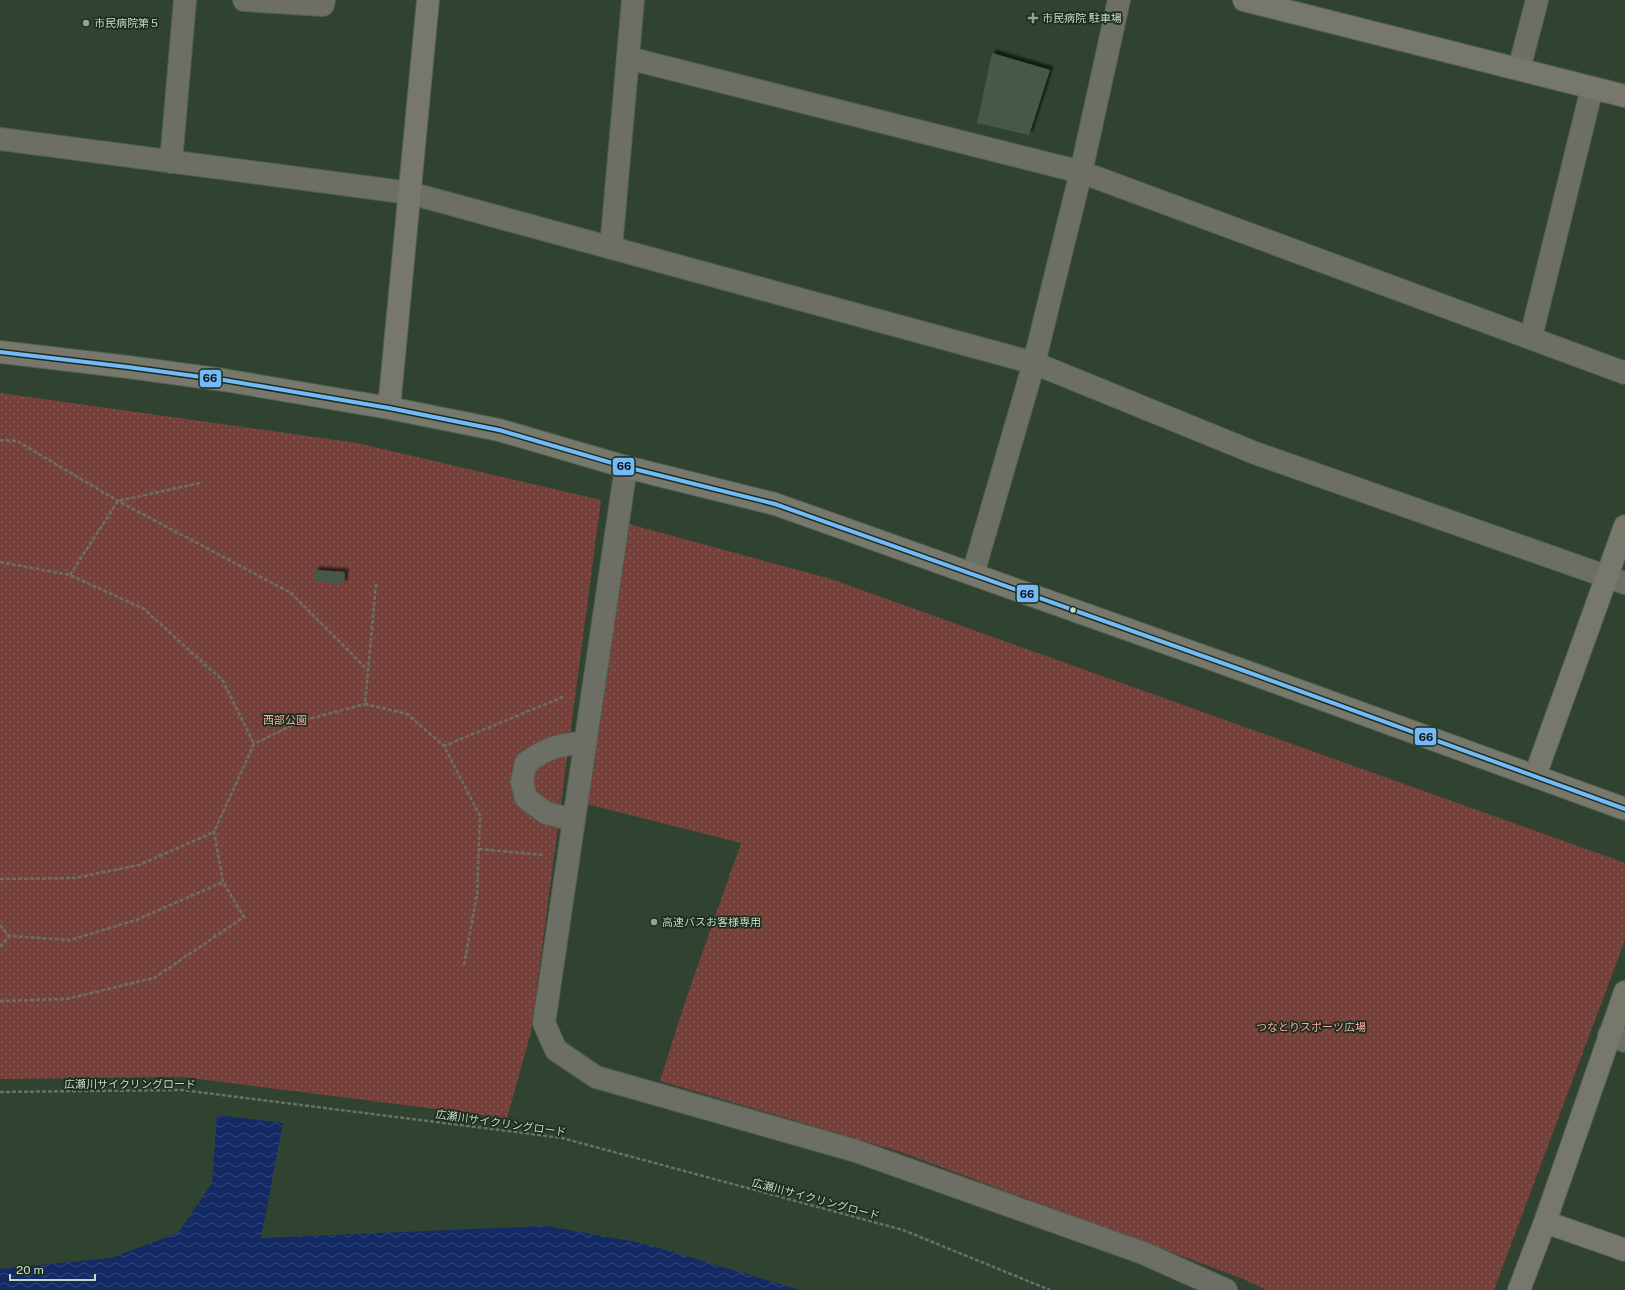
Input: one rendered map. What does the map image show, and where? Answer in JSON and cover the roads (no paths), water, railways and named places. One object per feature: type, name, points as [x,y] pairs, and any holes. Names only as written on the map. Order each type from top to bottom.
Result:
[{"type":"street","points":[[171,162],[185,0]]},
{"type":"street","points":[[244,0],[323,5],[324,0]]},
{"type":"street","points":[[389,408],[428,0]]},
{"type":"street","points":[[611,248],[633,0]]},
{"type":"street","points":[[973,574],[1034,363],[1081,172],[1119,0]]},
{"type":"street","points":[[1244,0],[1625,96]]},
{"type":"street","points":[[1520,69],[1536,0]]},
{"type":"street","points":[[628,58],[1081,172],[1625,373]]},
{"type":"street","points":[[1531,338],[1592,88]]},
{"type":"street","points":[[0,139],[410,193],[1034,363],[1255,453],[1616,580]]},
{"type":"street","points":[[0,352],[217,379],[389,408],[498,430],[626,467],[775,504],[1625,809]]},
{"type":"street","points":[[626,467],[544,1023],[556,1050],[596,1077],[856,1151],[1143,1253],[1226,1290]]},
{"type":"street","points":[[1535,776],[1616,580],[1625,526]]},
{"type":"street","points":[[574,820],[546,813],[526,798],[522,782],[526,763],[543,751],[559,746],[586,742]]},
{"type":"street","points":[[1519,1290],[1617,1038],[1625,992]]},
{"type":"street","points":[[1545,1222],[1625,1250]]},
{"type":"water","points":[[217,1115],[283,1123],[261,1238],[546,1226],[642,1243],[800,1290],[0,1290],[0,1269],[111,1258],[178,1233],[212,1183]]},
{"type":"place","name":"市民病院 駐車場","points":[[1033,18]]},
{"type":"place","name":"市民病院第５","points":[[86,23]]},
{"type":"place","name":"高速バスお客様専用","points":[[654,922]]},
{"type":"park label","name":"西部公園","points":[[285,720]]},
{"type":"park label","name":"つなとりスポーツ広場","points":[[1311,1027]]}]
